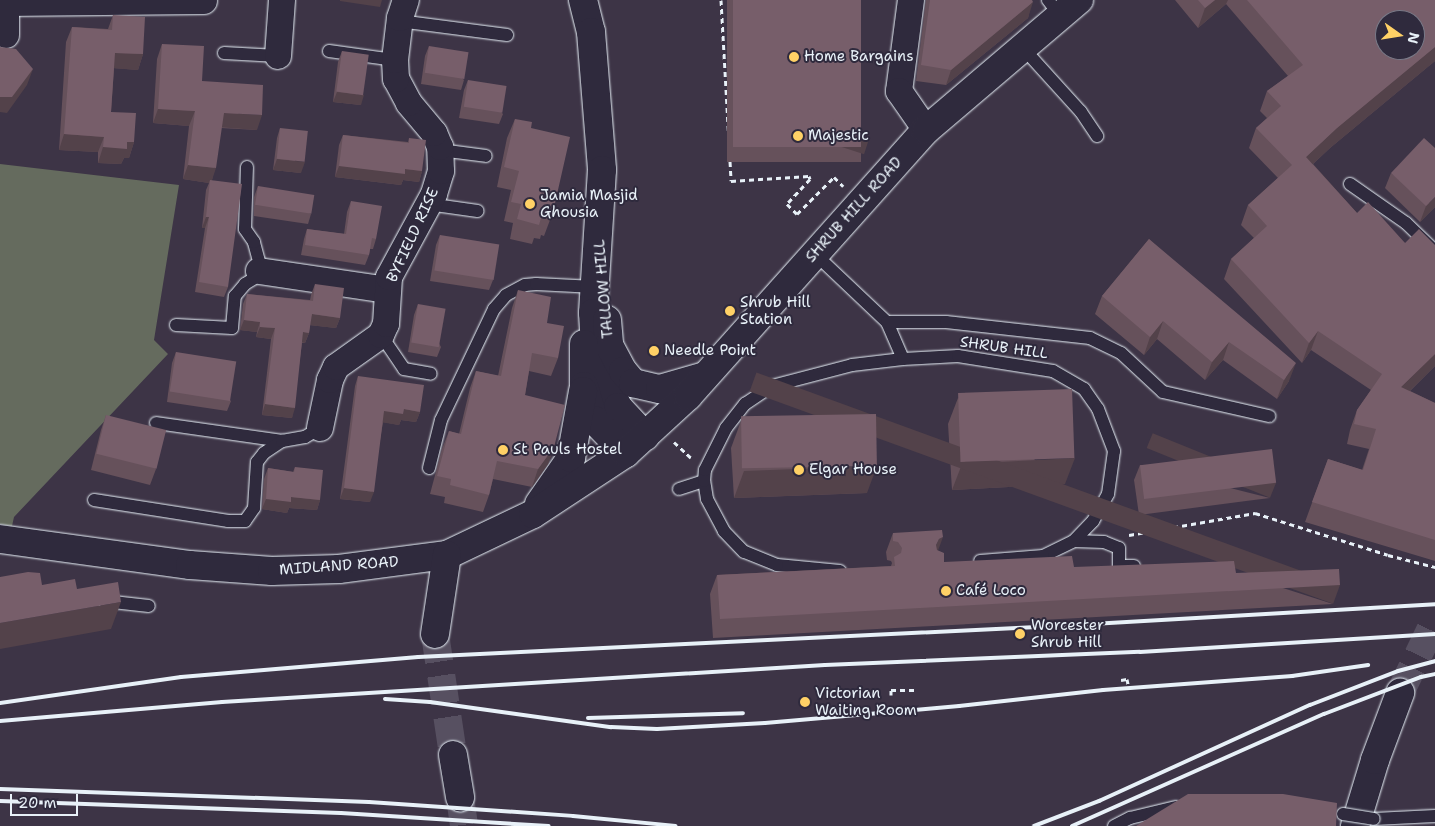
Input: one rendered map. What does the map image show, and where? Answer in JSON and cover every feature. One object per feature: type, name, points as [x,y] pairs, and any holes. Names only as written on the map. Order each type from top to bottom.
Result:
[{"type":"main road","name":"TALLOW HILL","points":[[584,0],[591,32],[602,170],[594,300],[596,362],[618,407],[642,438]]},
{"type":"main road","name":"SHRUB HILL ROAD","points":[[642,438],[709,374],[926,130],[1023,48],[1062,5]]},
{"type":"main road","name":"TALLOW HILL","points":[[599,229],[609,345],[623,371],[633,383],[660,389],[709,374]]},
{"type":"main road","name":"TALLOW HILL","points":[[533,514],[571,458],[584,386],[584,342],[594,300]]},
{"type":"main road","name":"TALLOW HILL","points":[[584,386],[594,420],[642,438]]},
{"type":"main road","name":"MIDLAND ROAD","points":[[0,539],[190,565],[272,571],[339,569],[447,555],[533,514],[642,438]]},
{"type":"main road","points":[[435,634],[447,555]]},
{"type":"main road","points":[[1352,818],[1400,693]]},
{"type":"main road","points":[[454,754],[460,797]]},
{"type":"street","points":[[278,56],[282,0]]},
{"type":"street","points":[[6,35],[6,1],[204,1]]},
{"type":"street","points":[[910,1],[899,91],[926,130]]},
{"type":"street","name":"BYFIELD RISE","points":[[381,335],[386,324],[389,277],[428,204],[441,171],[440,150],[434,133],[409,103],[396,79],[394,60],[403,11]]},
{"type":"street","points":[[260,271],[387,290]]},
{"type":"street","points":[[320,428],[330,380],[336,368],[381,335]]},
{"type":"lane","points":[[403,11],[507,36]]},
{"type":"lane","points":[[1023,48],[1081,112],[1096,136]]},
{"type":"lane","points":[[329,50],[394,60]]},
{"type":"lane","points":[[224,53],[278,56]]},
{"type":"lane","points":[[440,150],[486,156]]},
{"type":"lane","points":[[176,325],[232,328],[235,296],[246,284],[258,276],[260,271],[254,242],[245,229],[247,167]]},
{"type":"lane","points":[[1350,184],[1406,223],[1435,251]]},
{"type":"lane","points":[[428,204],[478,211]]},
{"type":"lane","points":[[815,254],[887,322],[903,359]]},
{"type":"lane","points":[[429,468],[441,420],[494,309],[506,294],[525,285],[536,284],[594,300]]},
{"type":"lane","points":[[887,322],[946,322],[1090,338],[1122,353],[1163,392],[1269,416]]},
{"type":"lane","points":[[381,335],[404,369],[431,374]]},
{"type":"lane","name":"SHRUB HILL","points":[[704,476],[726,428],[745,404],[772,386],[852,365],[903,359],[958,356],[1053,371],[1084,389],[1098,409],[1114,451],[1108,494],[1093,521],[1074,541],[1043,556],[966,562]]},
{"type":"lane","points":[[156,423],[282,441],[305,437],[320,428]]},
{"type":"lane","points":[[94,500],[228,521],[245,521],[254,508],[257,462],[264,453],[282,441]]},
{"type":"lane","points":[[679,489],[704,476],[707,499],[724,531],[744,552],[777,565],[851,570]]},
{"type":"lane","points":[[1074,541],[1104,542],[1119,548],[1119,566],[1150,566]]},
{"type":"lane","points":[[89,599],[149,606]]},
{"type":"lane","points":[[1114,826],[1130,818],[1192,804]]},
{"type":"lane","points":[[1352,818],[1435,816]]},
{"type":"lane","points":[[1352,818],[1388,826]]},
{"type":"path","points":[[720,0],[730,181],[809,176],[810,179],[787,204],[796,214],[834,177]]},
{"type":"path","points":[[642,438],[704,476]]},
{"type":"path","points":[[1104,542],[1144,530],[1255,513],[1388,555],[1435,567]]},
{"type":"path","points":[[1121,680],[1127,679],[1128,684]]},
{"type":"path","points":[[891,695],[891,690],[914,690]]},
{"type":"green space","points":[[0,164],[179,185],[154,340],[168,354],[14,517],[12,526],[0,524]]},
{"type":"building","name":"Home Bargains","points":[[733,0],[861,0],[861,147],[733,147]]},
{"type":"building","points":[[930,0],[1032,0],[1033,2],[951,70],[921,65]]},
{"type":"building","points":[[1198,0],[1215,0],[1205,8]]},
{"type":"building","points":[[1247,0],[1435,0],[1435,47],[1425,55],[1425,10],[1375,10],[1375,60],[1419,60],[1337,128],[1306,157],[1357,213],[1368,202],[1405,243],[1419,229],[1435,245],[1435,354],[1401,387],[1435,403],[1435,540],[1312,502],[1328,459],[1363,470],[1376,429],[1354,424],[1357,410],[1382,374],[1318,331],[1309,343],[1231,259],[1267,226],[1248,205],[1292,165],[1256,128],[1281,106],[1267,91],[1303,65]]},
{"type":"building","points":[[113,15],[145,17],[143,54],[115,53],[111,112],[136,113],[134,142],[127,142],[127,149],[103,147],[104,137],[64,134],[72,27],[112,30]]},
{"type":"building","points":[[162,44],[204,46],[202,81],[263,85],[262,115],[224,113],[216,168],[188,165],[195,111],[158,109]]},
{"type":"building","points":[[429,46],[469,52],[464,79],[425,73]]},
{"type":"building","points":[[0,47],[16,49],[33,69],[12,97],[0,97]]},
{"type":"building","points":[[342,51],[369,55],[363,95],[336,92]]},
{"type":"building","points":[[468,80],[507,86],[502,113],[464,107]]},
{"type":"building","name":"Jamia Masjid Ghousia","points":[[515,119],[532,122],[531,128],[570,137],[553,212],[547,219],[541,218],[539,225],[517,219],[521,204],[511,202],[519,171],[504,167]]},
{"type":"building","points":[[280,128],[308,131],[305,162],[277,159]]},
{"type":"building","points":[[343,135],[409,143],[409,138],[426,140],[422,171],[405,169],[405,174],[339,166]]},
{"type":"building","points":[[1424,138],[1435,148],[1435,197],[1426,206],[1391,173]]},
{"type":"building","points":[[210,180],[242,184],[228,287],[199,282],[209,217],[206,217]]},
{"type":"building","points":[[258,186],[314,195],[311,214],[255,205]]},
{"type":"building","points":[[351,201],[382,206],[376,239],[372,238],[369,255],[305,245],[307,229],[346,234]]},
{"type":"building","points":[[440,235],[499,244],[494,280],[434,271]]},
{"type":"building","points":[[1149,239],[1296,363],[1284,380],[1229,342],[1212,362],[1163,321],[1150,337],[1102,296]]},
{"type":"building","points":[[315,284],[344,288],[340,318],[312,314],[309,333],[303,332],[295,408],[265,404],[275,328],[260,327],[260,322],[244,320],[247,294],[313,301]]},
{"type":"building","points":[[518,290],[551,297],[547,323],[564,326],[558,358],[532,353],[525,395],[565,405],[554,447],[538,469],[497,461],[489,495],[450,485],[451,479],[437,476],[449,431],[461,434],[476,371],[501,376]]},
{"type":"building","points":[[418,304],[446,309],[439,347],[411,342]]},
{"type":"building","points":[[176,352],[236,362],[230,401],[170,392]]},
{"type":"building","points":[[358,376],[424,385],[420,412],[404,409],[403,414],[384,411],[374,492],[344,488]]},
{"type":"building","points":[[1072,389],[1074,458],[960,462],[958,393]]},
{"type":"building","points":[[876,414],[877,466],[742,468],[741,416]]},
{"type":"building","points":[[106,415],[166,430],[156,469],[96,454]]},
{"type":"building","points":[[1272,449],[1276,483],[1144,499],[1140,465]]},
{"type":"building","points":[[295,467],[323,470],[320,500],[291,497],[291,502],[266,499],[268,468],[294,472]]},
{"type":"building","points":[[942,530],[943,537],[939,539],[936,545],[937,550],[944,553],[944,562],[1072,556],[1074,567],[1234,561],[1236,573],[1339,569],[1340,585],[720,619],[717,575],[895,566],[894,557],[901,553],[902,548],[898,542],[893,541],[893,533]]},
{"type":"building","points":[[28,572],[40,573],[42,585],[75,579],[77,589],[118,582],[121,602],[0,623],[0,577]]},
{"type":"building","points":[[1188,794],[1283,794],[1337,803],[1336,826],[1136,826]]},
{"type":"tunnel","points":[[1400,693],[1435,620]]},
{"type":"tunnel","points":[[435,634],[453,755]]},
{"type":"tunnel","points":[[460,797],[464,826]]},
{"type":"railway","points":[[0,703],[181,677],[418,657],[1057,626],[1435,604]]},
{"type":"railway","points":[[0,721],[222,702],[825,665],[1140,652],[1435,634]]},
{"type":"railway","points":[[1034,826],[1099,801],[1310,705],[1398,671],[1435,661]]},
{"type":"railway","points":[[385,699],[430,702],[611,727],[657,729],[765,723],[959,706],[1103,690],[1292,676],[1368,665]]},
{"type":"railway","points":[[1072,826],[1324,714],[1421,677],[1435,674]]},
{"type":"railway","points":[[588,718],[743,713]]},
{"type":"railway","points":[[0,789],[369,802],[573,816],[676,826]]},
{"type":"railway","points":[[0,801],[341,813],[549,826]]},
{"type":"place","name":"Home Bargains","points":[[794,57]]},
{"type":"place","name":"Majestic","points":[[798,136]]},
{"type":"place","name":"Jamia Masjid Ghousia","points":[[530,204]]},
{"type":"place","name":"Shrub Hill Station","points":[[730,311]]},
{"type":"place","name":"Needle Point","points":[[654,351]]},
{"type":"place","name":"St Pauls Hostel","points":[[503,450]]},
{"type":"place","name":"Elgar House","points":[[799,470]]},
{"type":"place","name":"Café Loco","points":[[946,591]]},
{"type":"place","name":"Worcester Shrub Hill","points":[[1020,634]]},
{"type":"place","name":"Victorian Waiting Room","points":[[805,702]]}]
